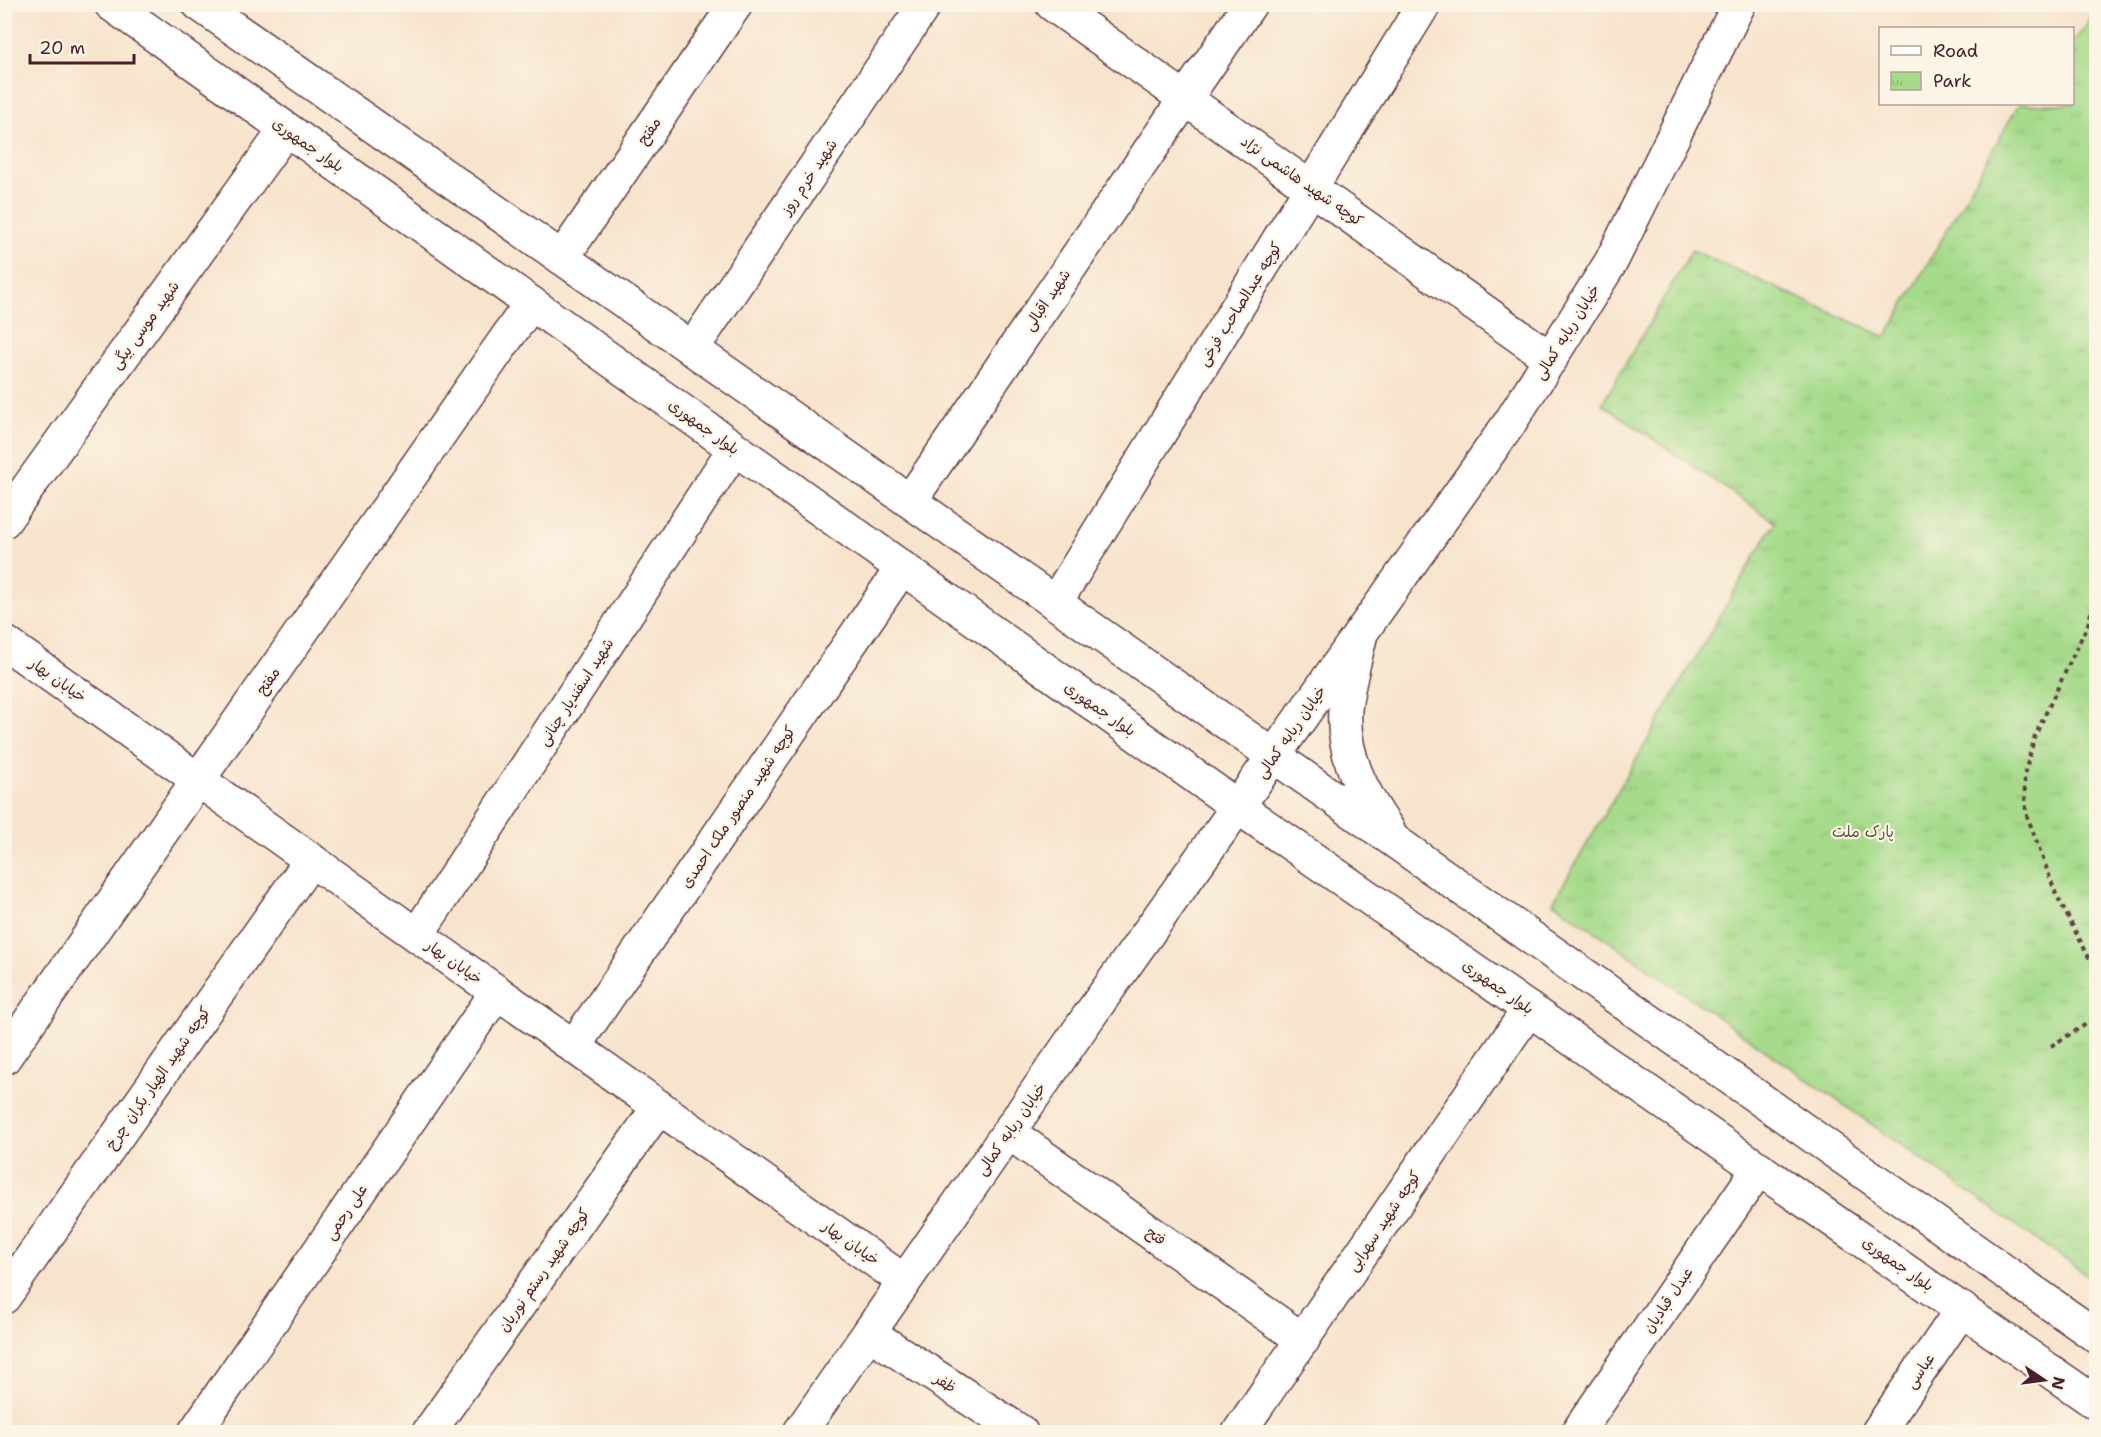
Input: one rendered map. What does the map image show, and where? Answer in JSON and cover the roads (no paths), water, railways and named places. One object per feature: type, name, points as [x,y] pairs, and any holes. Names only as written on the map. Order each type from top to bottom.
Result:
[{"type":"street","name":"بلوار جمهوری","points":[[111,4],[1238,807],[2097,1402]]},
{"type":"street","points":[[199,4],[1398,843],[2097,1336]]},
{"type":"street","name":"مفتح","points":[[561,258],[736,4]]},
{"type":"street","name":"شهید خرم روز","points":[[692,350],[925,4]]},
{"type":"street","name":"کوچه شهید هاشمی نژاد","points":[[1052,4],[1084,14],[1185,99],[1551,359]]},
{"type":"street","name":"شهید اقبالی","points":[[910,501],[1250,4]]},
{"type":"street","name":"کوچه عبدالصاحب فرخی","points":[[1055,603],[1424,4]]},
{"type":"street","name":"خیابان ربابه کمالی","points":[[800,1432],[1008,1132],[1509,424],[1611,262],[1739,4]]},
{"type":"street","name":"شهید موسی بیگی","points":[[4,521],[286,129]]},
{"type":"street","name":"مفتح","points":[[4,1058],[531,303]]},
{"type":"street","name":"شهید اسفندیار چنانی","points":[[417,935],[735,449]]},
{"type":"street","name":"کوچه شهید منصور ملک احمدی","points":[[573,1046],[902,568]]},
{"type":"street","points":[[1361,633],[1345,710],[1348,753],[1369,804],[1398,843]]},
{"type":"street","name":"خیابان بهار","points":[[4,642],[904,1281]]},
{"type":"street","name":"کوچه شهید الهیار بکران چرخ","points":[[4,1297],[311,860]]},
{"type":"street","name":"علی رحمی","points":[[195,1432],[497,992]]},
{"type":"street","name":"کوچه شهید سهرابی","points":[[1239,1432],[1529,1008]]},
{"type":"street","name":"کوچه شهید رستم نوریان","points":[[429,1432],[659,1107]]},
{"type":"street","name":"فتح","points":[[1008,1132],[1303,1340]]},
{"type":"street","name":"عبدل قبادیان","points":[[1578,1432],[1759,1168]]},
{"type":"street","name":"عباسی","points":[[1878,1432],[1962,1309]]},
{"type":"street","name":"ظفر","points":[[869,1333],[1021,1432]]},
{"type":"park label","name":"پارک ملت","points":[[1863,832]]}]
